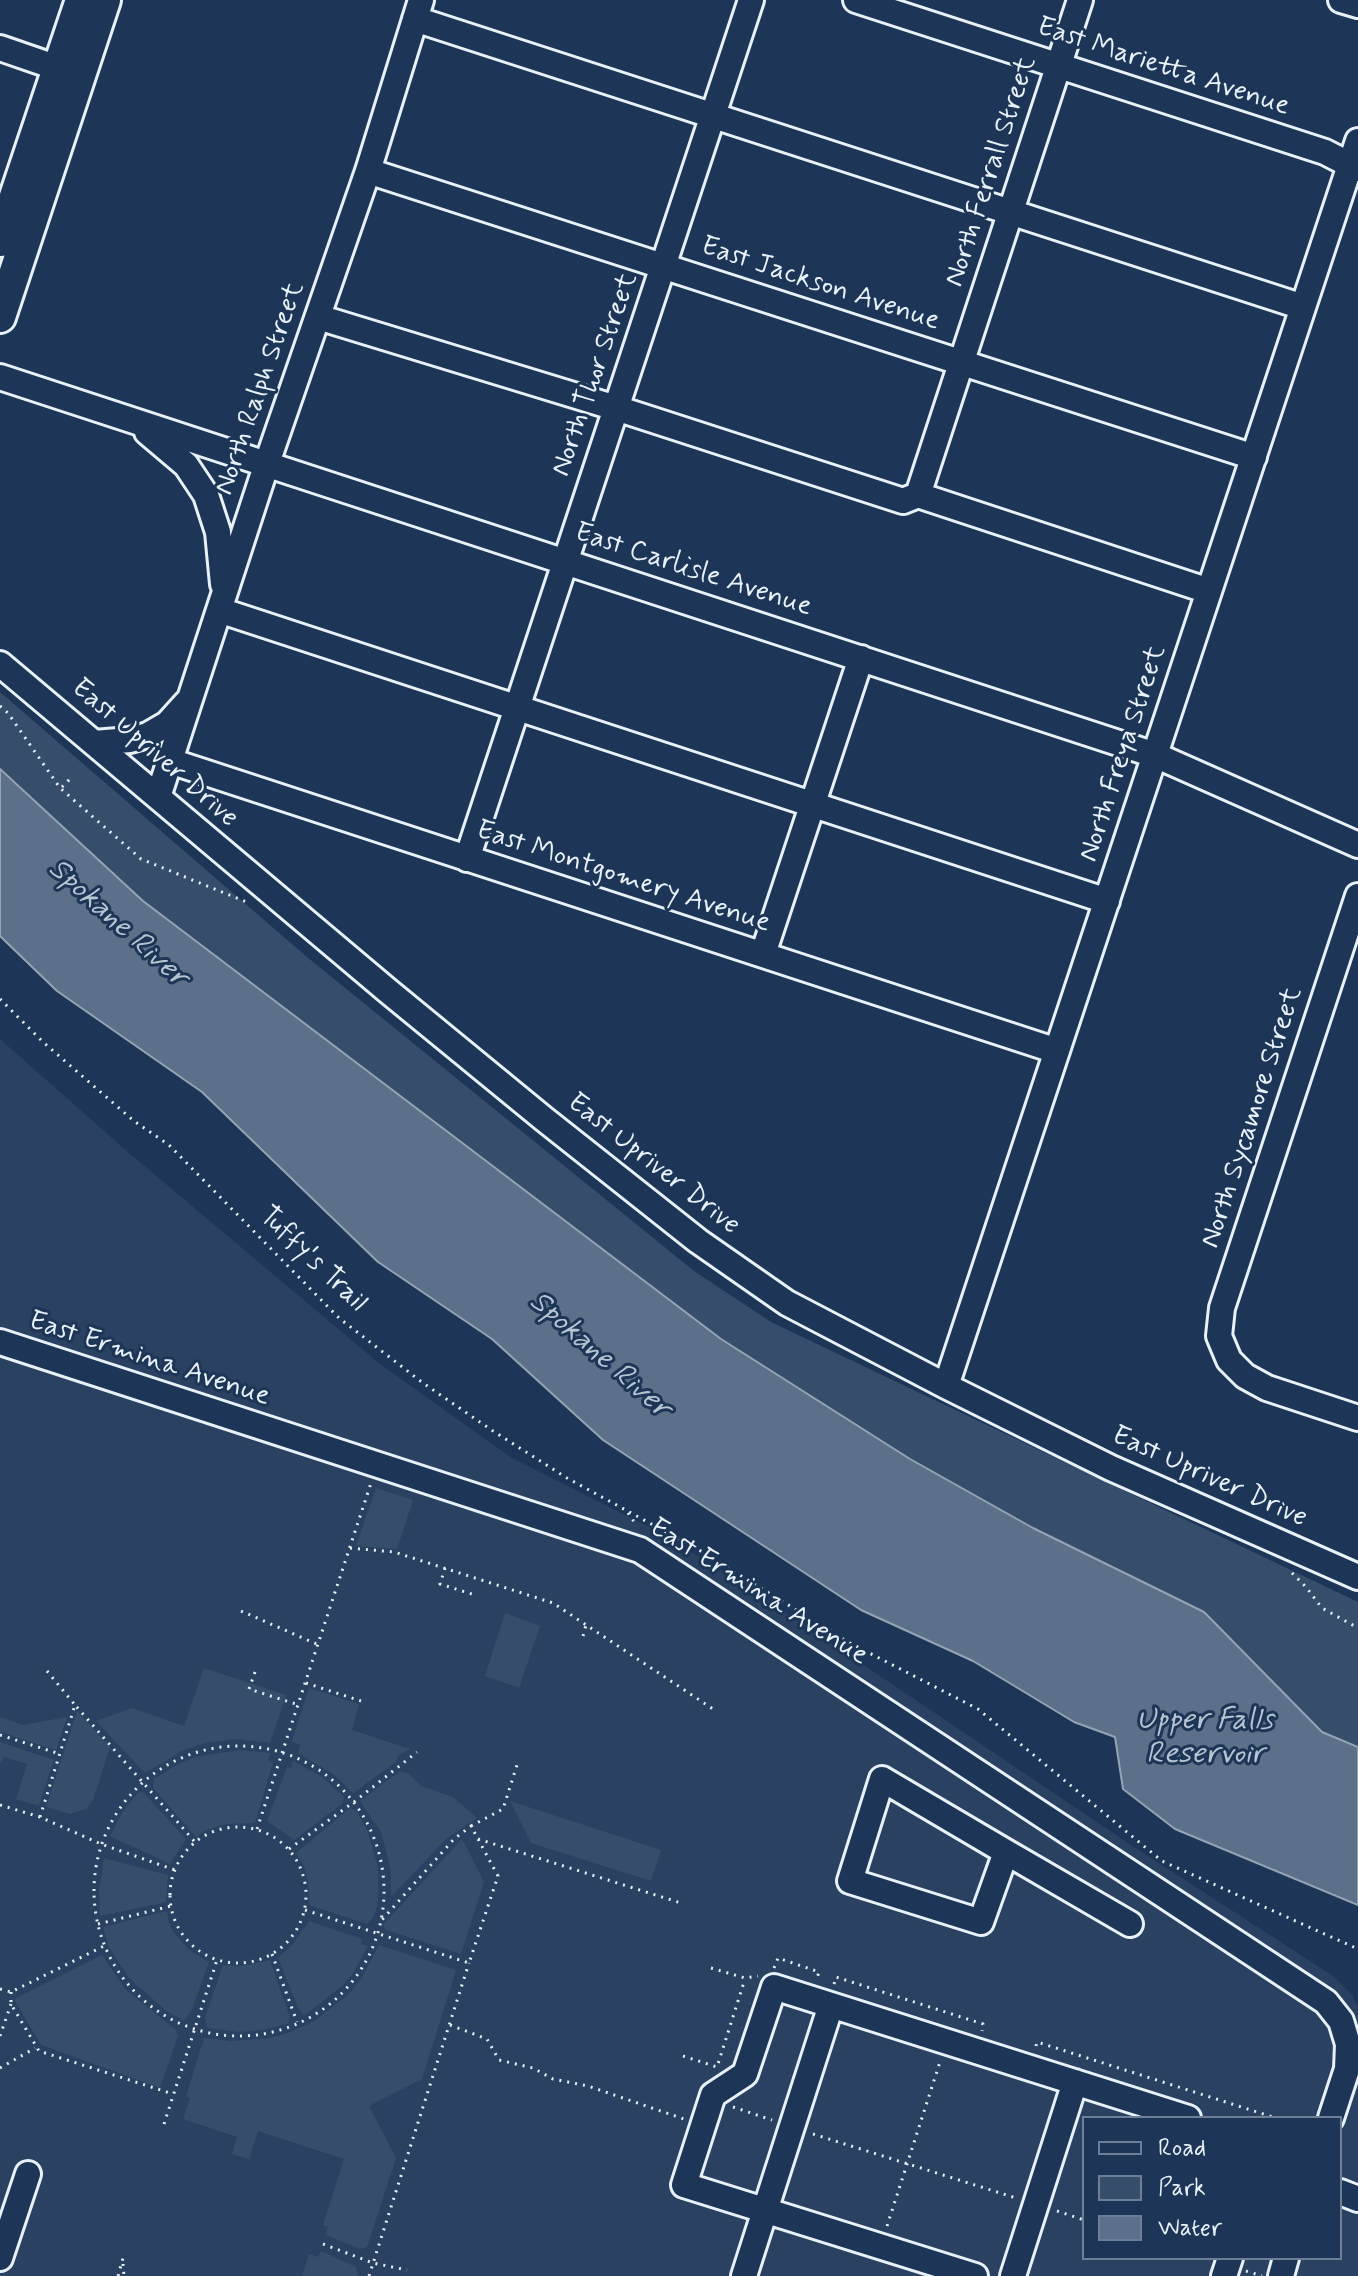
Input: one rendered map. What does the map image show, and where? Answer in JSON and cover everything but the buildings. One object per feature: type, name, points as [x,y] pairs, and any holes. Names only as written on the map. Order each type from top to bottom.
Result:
[{"type":"main road","points":[[0,241],[81,0]]},
{"type":"main road","points":[[0,317],[105,0]]},
{"type":"street","name":"North Thor Street","points":[[467,859],[751,0]]},
{"type":"street","name":"East Marietta Avenue","points":[[856,0],[1325,152],[1354,167]]},
{"type":"street","name":"North Ferrall Street","points":[[918,495],[1080,0]]},
{"type":"street","points":[[1341,0],[1358,5]]},
{"type":"street","points":[[418,9],[713,116],[1303,307]]},
{"type":"street","name":"North Ralph Street","points":[[158,797],[267,463],[368,171],[418,9]]},
{"type":"street","points":[[0,48],[58,68]]},
{"type":"street","name":"North Freya Street","points":[[946,1386],[1303,307],[1354,167],[1358,141]]},
{"type":"street","name":"East Jackson Avenue","points":[[368,171],[1254,457]]},
{"type":"street","points":[[318,317],[616,408],[903,501],[918,495],[1209,591]]},
{"type":"street","name":"East Carlisle Avenue","points":[[0,377],[1155,755],[1358,845]]},
{"type":"street","points":[[128,419],[174,453],[200,483],[218,532],[221,604],[516,709],[1107,901]]},
{"type":"street","points":[[763,954],[861,658]]},
{"type":"street","name":"East Upriver Drive","points":[[0,664],[388,991],[698,1241],[787,1303],[1111,1468],[1358,1577]]},
{"type":"street","points":[[94,743],[140,738],[156,731],[183,707],[194,687]]},
{"type":"street","name":"East Montgomery Avenue","points":[[170,761],[1057,1051]]},
{"type":"street","name":"North Sycamore Street","points":[[1358,896],[1222,1308],[1219,1336],[1229,1360],[1245,1376],[1267,1388],[1358,1418]]},
{"type":"street","name":"East Ermina Avenue","points":[[0,1342],[640,1550],[1326,2002],[1341,2021],[1348,2044],[1347,2069],[1332,2116]]},
{"type":"street","points":[[1006,1852],[981,1922],[850,1881],[882,1779],[1130,1924]]},
{"type":"street","points":[[975,2276],[684,2185],[713,2095],[745,2074],[774,1987],[1182,2116]]},
{"type":"street","points":[[744,2276],[831,2005]]},
{"type":"street","points":[[1013,2276],[1075,2082]]},
{"type":"street","points":[[0,2258],[28,2174]]},
{"type":"path","points":[[60,788],[73,776]]},
{"type":"path","name":"Tuffy's Trail","points":[[0,999],[43,1042],[134,1121],[169,1145],[339,1318],[423,1383],[493,1431],[699,1550],[850,1643],[978,1709],[1162,1861],[1358,1949]]},
{"type":"path","points":[[257,1829],[372,1482]]},
{"type":"path","points":[[350,1548],[394,1552],[553,1603],[713,1709]]},
{"type":"path","points":[[445,1568],[440,1584],[475,1595]]},
{"type":"path","points":[[241,1611],[319,1645]]},
{"type":"path","points":[[583,1636],[586,1625]]},
{"type":"path","points":[[47,1671],[195,1842]]},
{"type":"path","points":[[255,1672],[249,1689],[299,1705]]},
{"type":"path","points":[[306,1683],[361,1701]]},
{"type":"path","points":[[40,1817],[75,1705]]},
{"type":"path","points":[[0,1735],[60,1754]]},
{"type":"path","points":[[238,1746],[283,1753],[316,1768],[337,1784],[354,1802],[368,1824],[383,1872],[381,1922],[361,1969],[346,1989],[327,2006],[298,2023],[257,2035],[226,2035],[195,2029],[166,2016],[140,1997],[119,1974],[104,1946],[93,1884],[101,1844],[109,1824],[127,1797],[143,1782],[177,1759],[207,1749],[238,1746]]},
{"type":"path","points":[[289,1849],[417,1752]]},
{"type":"path","points":[[381,1922],[454,1839],[503,1809],[517,1765]]},
{"type":"path","points":[[0,1805],[40,1817],[101,1844],[175,1870]]},
{"type":"path","points":[[369,2276],[498,1876],[471,1826]]},
{"type":"path","points":[[240,1827],[257,1829],[273,1836],[289,1849],[305,1881],[305,1910],[293,1935],[272,1954],[245,1963],[217,1960],[188,1941],[178,1926],[170,1892],[180,1859],[195,1842],[222,1829],[240,1827]]},
{"type":"path","points":[[477,1839],[684,1904]]},
{"type":"path","points":[[98,1924],[171,1906]]},
{"type":"path","points":[[305,1910],[469,1963]]},
{"type":"path","points":[[0,1989],[11,1992],[104,1946]]},
{"type":"path","points":[[272,1954],[298,2023]]},
{"type":"path","points":[[711,1968],[745,1978],[769,1974],[778,1958],[819,1972],[816,1981],[833,1987],[836,1977],[983,2024],[980,2037]]},
{"type":"path","points":[[164,2124],[217,1960]]},
{"type":"path","points":[[683,2056],[717,2067],[745,1978]]},
{"type":"path","points":[[0,2036],[11,2004],[11,1992]]},
{"type":"path","points":[[11,2004],[36,2048],[173,2094]]},
{"type":"path","points":[[450,2025],[487,2039],[499,2060],[533,2068],[553,2079],[588,2086],[686,2119],[727,2105],[1082,2219]]},
{"type":"path","points":[[880,2247],[946,2041]]},
{"type":"path","points":[[1033,2054],[1037,2042],[1270,2116]]},
{"type":"path","points":[[0,2068],[36,2048]]},
{"type":"path","points":[[323,2244],[373,2263],[407,2270]]},
{"type":"path","points":[[118,2276],[123,2258],[124,2276]]},
{"type":"shaded area","points":[[0,1039],[129,1153],[380,1364],[512,1458],[657,1531],[739,1581],[1131,1845],[1333,1976],[1352,1995],[1358,2007],[1358,2276],[0,2276]]},
{"type":"green space","points":[[0,692],[307,957],[694,1271],[771,1322],[1358,1602],[1358,1747],[1323,1732],[1204,1612],[1033,1528],[910,1459],[721,1339],[143,901],[0,769]]},
{"type":"green space","points":[[376,1488],[413,1500],[397,1549],[356,1546]]},
{"type":"green space","points":[[505,1613],[540,1626],[519,1688],[485,1676]]},
{"type":"green space","points":[[204,1668],[286,1695],[270,1743],[237,1739],[205,1743],[182,1751],[145,1773],[96,1721],[132,1708],[184,1726]]},
{"type":"green space","points":[[309,1688],[359,1704],[352,1730],[410,1749],[353,1793],[333,1774],[298,1753],[300,1745],[292,1741]]},
{"type":"green space","points":[[77,1711],[110,1747],[93,1800],[86,1809],[70,1814],[46,1807]]},
{"type":"green space","points":[[0,1717],[23,1725],[67,1717],[56,1750],[0,1732]]},
{"type":"green space","points":[[0,1742],[54,1760],[39,1806],[16,1799],[27,1764],[4,1757],[0,1764]]},
{"type":"green space","points":[[239,1750],[270,1753],[268,1760],[273,1762],[255,1823],[226,1824],[196,1837],[153,1788],[154,1779],[195,1757]]},
{"type":"green space","points":[[293,1761],[322,1777],[344,1797],[343,1803],[294,1840],[267,1821],[287,1767],[291,1768]]},
{"type":"green space","points":[[400,1771],[409,1774],[421,1786],[453,1797],[477,1818],[447,1838],[391,1897],[391,1871],[381,1832],[360,1801]]},
{"type":"green space","points":[[143,1792],[186,1839],[170,1864],[110,1836],[123,1811],[138,1793]]},
{"type":"green space","points":[[510,1801],[661,1850],[651,1881],[531,1843]]},
{"type":"green space","points":[[350,1808],[357,1812],[367,1830],[378,1867],[378,1902],[374,1916],[367,1924],[309,1905],[308,1881],[296,1853]]},
{"type":"green space","points":[[462,1839],[484,1882],[461,1954],[386,1930],[383,1925]]},
{"type":"green space","points":[[104,1858],[168,1875],[166,1902],[100,1916],[99,1891]]},
{"type":"green space","points":[[167,1911],[174,1933],[189,1950],[209,1962],[191,2012],[184,2021],[165,2010],[129,1978],[109,1947],[103,1927]]},
{"type":"green space","points":[[309,1921],[362,1939],[361,1944],[368,1946],[354,1972],[342,1986],[304,2016],[278,1958],[293,1944]]},
{"type":"green space","points":[[379,1945],[456,1970],[422,2079],[369,2106],[396,2158],[367,2247],[360,2249],[326,2235],[328,2227],[323,2225],[344,2159],[258,2131],[249,2159],[232,2154],[237,2137],[183,2119],[190,2098],[186,2096],[204,2038],[231,2041],[270,2038],[314,2021],[349,1994],[361,1979]]},
{"type":"green space","points":[[102,1955],[125,1989],[176,2030],[178,2036],[160,2088],[41,2045],[15,2001]]},
{"type":"green space","points":[[270,1960],[290,2017],[288,2024],[239,2032],[207,2028],[205,2018],[223,1965],[243,1966]]},
{"type":"green space","points":[[321,2251],[356,2267],[358,2276],[302,2276],[309,2254],[318,2257]]},
{"type":"water","name":"Upper Falls Reservoir","points":[[0,769],[143,901],[721,1339],[910,1459],[1033,1528],[1204,1612],[1322,1732],[1358,1747],[1358,1905],[1175,1829],[1123,1789],[1115,1737],[1074,1722],[973,1661],[861,1610],[603,1440],[492,1339],[378,1262],[202,1092],[57,991],[0,936]]},
{"type":"water label","name":"Spokane River","points":[[117,924]]},
{"type":"water label","name":"Spokane River","points":[[599,1356]]}]
